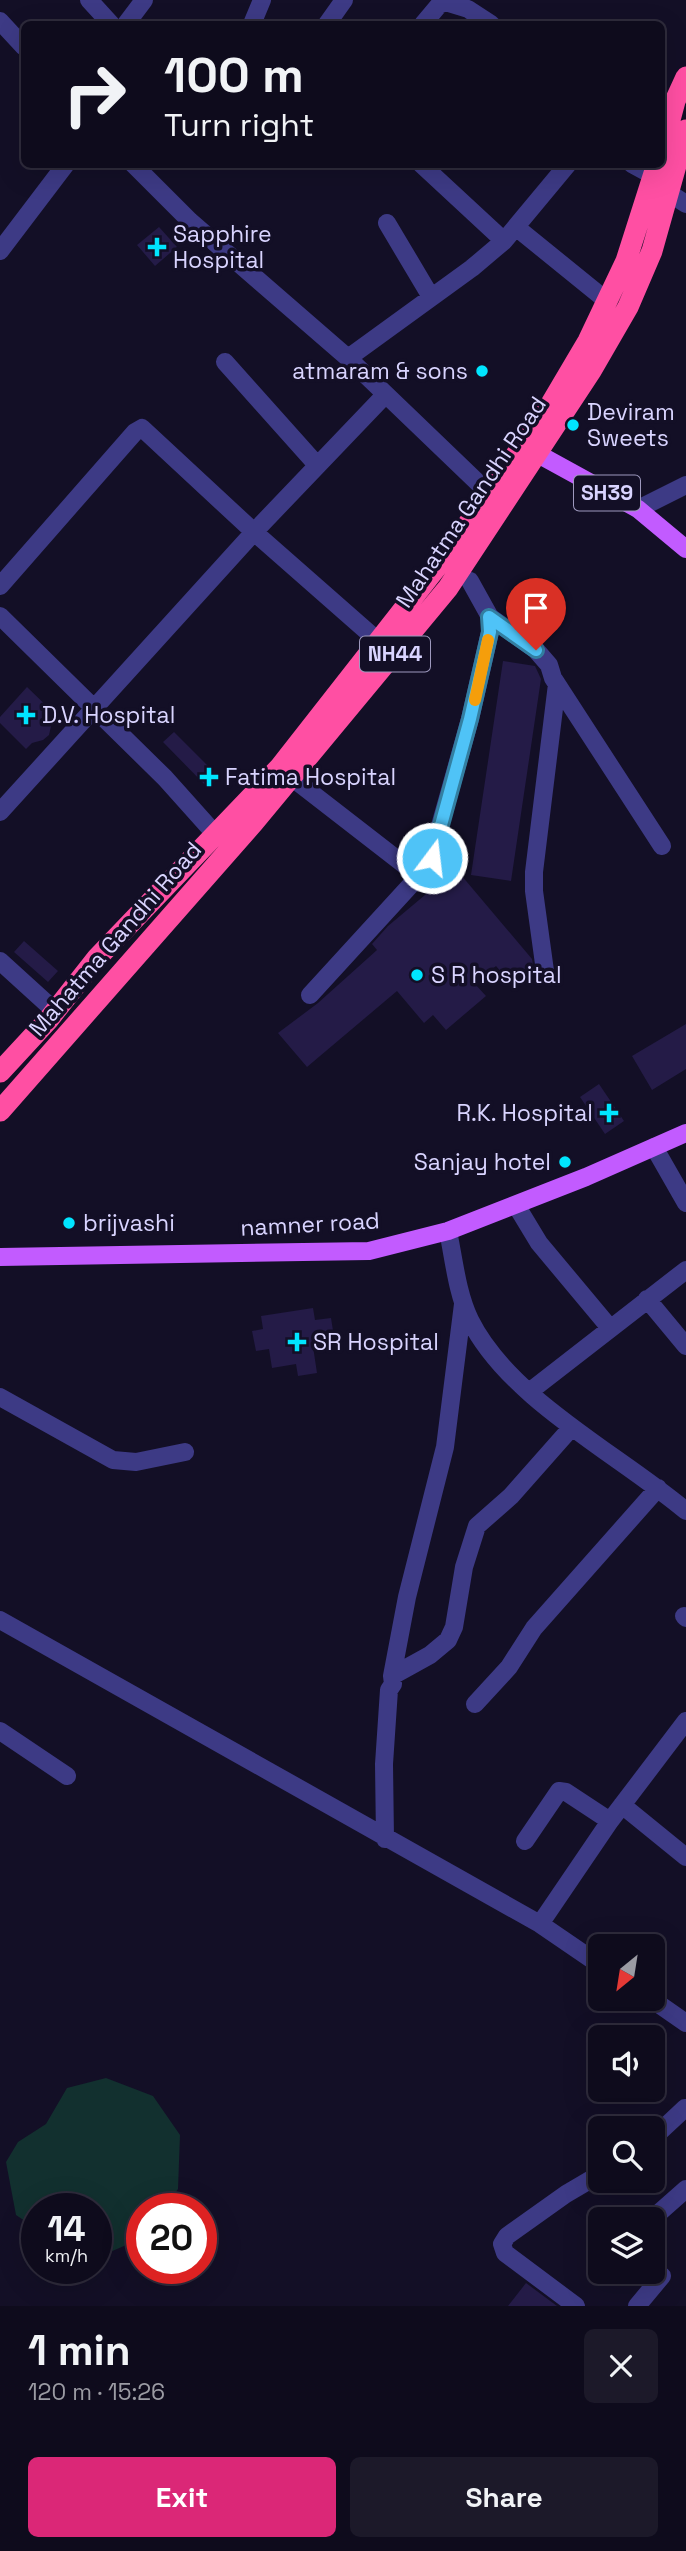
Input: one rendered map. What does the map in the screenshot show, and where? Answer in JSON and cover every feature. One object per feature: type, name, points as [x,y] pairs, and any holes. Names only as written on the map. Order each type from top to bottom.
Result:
[{"type":"highway","name":"Mahatma Gandhi Road","points":[[665,142],[686,77]]},
{"type":"highway","name":"Mahatma Gandhi Road","points":[[0,1111],[291,777],[448,588],[494,500],[529,449],[591,371],[628,307],[678,199],[673,121]]},
{"type":"highway","name":"Mahatma Gandhi Road","points":[[529,449],[626,261],[656,171]]},
{"type":"highway","name":"Mahatma Gandhi Road","points":[[0,1072],[55,1011],[97,958],[280,767],[450,550],[494,500]]},
{"type":"main road","name":"SH39","points":[[529,449],[638,509],[686,549]]},
{"type":"main road","name":"namner road","points":[[0,1257],[369,1251],[448,1231],[686,1133]]},
{"type":"street","points":[[89,0],[108,21]]},
{"type":"street","points":[[128,21],[144,0]]},
{"type":"street","points":[[253,21],[262,0]]},
{"type":"street","points":[[329,21],[344,0]]},
{"type":"street","points":[[426,21],[445,2],[468,9],[486,21]]},
{"type":"street","points":[[0,21],[21,44]]},
{"type":"street","points":[[0,251],[63,168]]},
{"type":"street","points":[[137,168],[190,221],[348,359],[494,500]]},
{"type":"street","points":[[426,168],[510,235],[607,301]]},
{"type":"street","points":[[348,359],[510,235],[565,168]]},
{"type":"street","points":[[387,223],[431,297]]},
{"type":"street","points":[[225,362],[317,465]]},
{"type":"street","points":[[0,812],[254,533],[385,395]]},
{"type":"street","points":[[0,586],[135,432],[142,428],[254,533],[378,641]]},
{"type":"street","points":[[638,509],[686,485]]},
{"type":"street","points":[[310,995],[420,877],[432,858],[470,719],[490,632],[489,617],[470,581]]},
{"type":"street","points":[[0,616],[165,778],[223,827]]},
{"type":"street","points":[[489,617],[536,650],[549,665],[557,684],[662,846]]},
{"type":"street","points":[[545,971],[534,872],[557,684]]},
{"type":"street","points":[[291,777],[420,877]]},
{"type":"street","points":[[0,961],[55,1011]]},
{"type":"street","points":[[654,1147],[686,1203]]},
{"type":"street","points":[[516,1205],[539,1243],[610,1328]]},
{"type":"street","points":[[448,1231],[463,1304],[475,1328],[502,1364],[529,1392],[572,1427],[686,1511]]},
{"type":"street","points":[[529,1392],[686,1270]]},
{"type":"street","points":[[647,1299],[686,1346]]},
{"type":"street","points":[[385,1839],[384,1764],[392,1676],[413,1571],[445,1447],[463,1304]]},
{"type":"street","points":[[0,1397],[113,1460],[135,1462],[185,1452]]},
{"type":"street","points":[[392,1676],[430,1655],[448,1640],[454,1627],[464,1567],[477,1526],[511,1496],[572,1427]]},
{"type":"street","points":[[475,1704],[509,1667],[534,1628],[658,1488]]},
{"type":"street","points":[[0,1620],[540,1924],[588,1957]]},
{"type":"street","points":[[540,1924],[610,1821],[686,1721]]},
{"type":"street","points":[[0,1731],[67,1776]]},
{"type":"street","points":[[525,1841],[559,1791],[566,1792],[610,1821]]},
{"type":"street","points":[[622,1805],[686,1857]]},
{"type":"street","points":[[665,2008],[686,2023]]},
{"type":"street","points":[[665,2128],[686,2110]]},
{"type":"street","points":[[576,2306],[505,2253],[502,2244],[517,2229],[588,2183]]},
{"type":"street","points":[[665,2208],[686,2189]]},
{"type":"street","points":[[637,2306],[655,2284]]},
{"type":"green space","points":[[106,2078],[153,2096],[180,2135],[178,2189],[175,2193],[126,2193],[126,2245],[112,2251],[112,2193],[21,2193],[21,2218],[16,2215],[6,2162],[18,2142],[46,2124],[67,2088]]},
{"type":"building","points":[[159,227],[177,247],[155,266],[137,245]]},
{"type":"building","points":[[503,661],[535,666],[541,679],[511,881],[471,875]]},
{"type":"building","points":[[27,687],[57,716],[52,722],[49,735],[26,749],[0,723],[0,717]]},
{"type":"building","points":[[174,732],[219,777],[208,788],[163,742]]},
{"type":"building","name":"S R hospital","points":[[456,869],[532,959],[533,965],[511,983],[496,966],[475,984],[486,996],[446,1030],[433,1015],[424,1023],[397,991],[307,1067],[278,1033],[318,1003],[377,950],[372,944],[388,926]]},
{"type":"building","points":[[24,941],[58,971],[48,982],[14,952]]},
{"type":"building","points":[[686,1024],[686,1069],[652,1090],[632,1056]]},
{"type":"building","points":[[599,1084],[624,1121],[605,1134],[580,1097]]},
{"type":"building","points":[[313,1308],[315,1320],[331,1318],[334,1337],[312,1340],[317,1373],[298,1376],[296,1364],[272,1368],[269,1349],[256,1351],[252,1331],[263,1329],[261,1316]]},
{"type":"building","points":[[526,2283],[557,2306],[508,2306]]},
{"type":"slow traffic","points":[[475,700],[488,640]]},
{"type":"place","name":"Sapphire Hospital","points":[[157,247]]},
{"type":"place","name":"atmaram & sons","points":[[482,371]]},
{"type":"place","name":"Deviram Sweets","points":[[573,425]]},
{"type":"place","name":"D.V. Hospital","points":[[26,715]]},
{"type":"place","name":"Fatima Hospital","points":[[209,777]]},
{"type":"place","name":"S R hospital","points":[[417,975]]},
{"type":"place","name":"R.K. Hospital","points":[[609,1113]]},
{"type":"place","name":"Sanjay hotel","points":[[565,1162]]},
{"type":"place","name":"brijvashi","points":[[69,1223]]},
{"type":"place","name":"SR Hospital","points":[[297,1342]]},
{"type":"route","points":[[432,858],[470,719],[490,632],[489,617],[536,650]]}]
